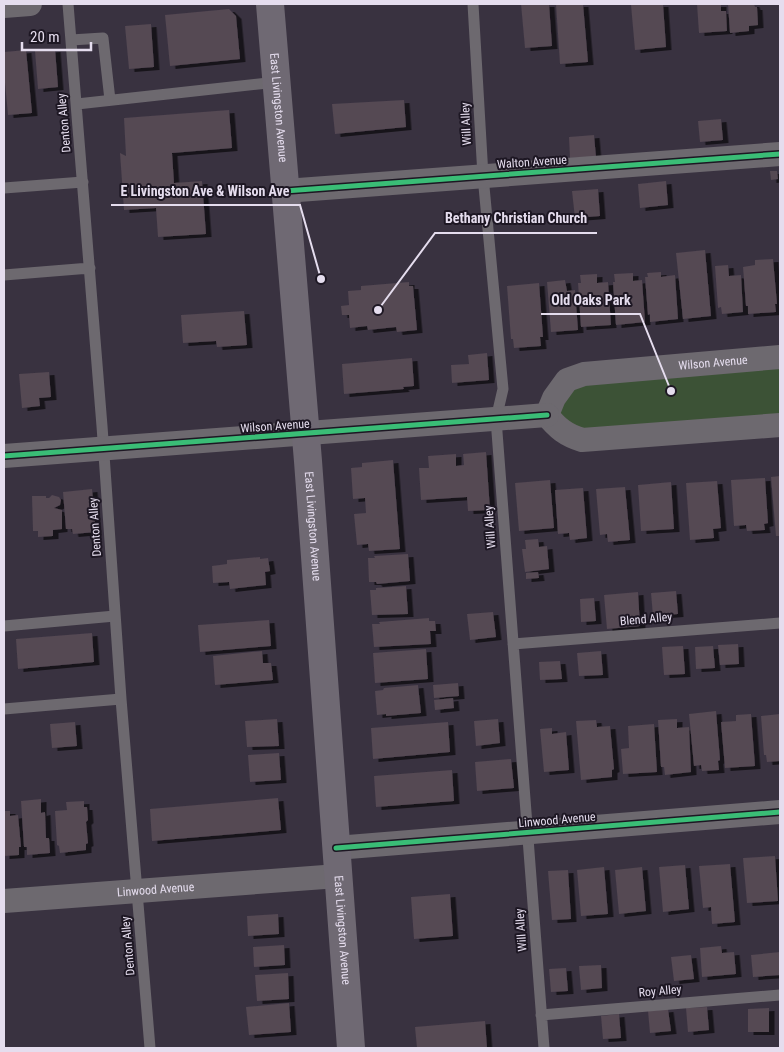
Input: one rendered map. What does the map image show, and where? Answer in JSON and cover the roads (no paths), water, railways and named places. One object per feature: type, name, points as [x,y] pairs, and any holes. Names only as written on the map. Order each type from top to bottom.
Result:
[{"type":"main road","name":"East Livingston Avenue","points":[[270,4],[352,1048]]},
{"type":"street","points":[[4,6],[30,4]]},
{"type":"street","name":"Walton Avenue","points":[[285,191],[780,154]]},
{"type":"street","name":"Wilson Avenue","points":[[4,456],[547,415],[554,398],[568,380],[584,374],[780,357]]},
{"type":"street","points":[[547,415],[563,432],[582,440],[780,425]]},
{"type":"street","name":"Linwood Avenue","points":[[336,848],[780,812]]},
{"type":"street","name":"Linwood Avenue","points":[[4,901],[338,876]]},
{"type":"lane","name":"Denton Alley","points":[[68,4],[104,449],[114,616],[150,1048]]},
{"type":"lane","name":"Will Alley","points":[[473,4],[483,176],[503,389],[496,418],[544,1048]]},
{"type":"lane","points":[[71,40],[103,38],[110,100]]},
{"type":"lane","points":[[77,104],[277,82]]},
{"type":"lane","points":[[4,188],[83,182]]},
{"type":"lane","points":[[4,275],[90,268]]},
{"type":"lane","points":[[4,626],[114,616]]},
{"type":"lane","name":"Blend Alley","points":[[513,644],[780,622]]},
{"type":"lane","points":[[4,709],[121,699]]},
{"type":"lane","name":"Roy Alley","points":[[541,1014],[780,995]]},
{"type":"place","name":"E Livingston Ave & Wilson Ave","points":[[321,279]]},
{"type":"place","name":"Bethany Christian Church","points":[[378,310]]},
{"type":"place","name":"Old Oaks Park","points":[[671,391]]}]
